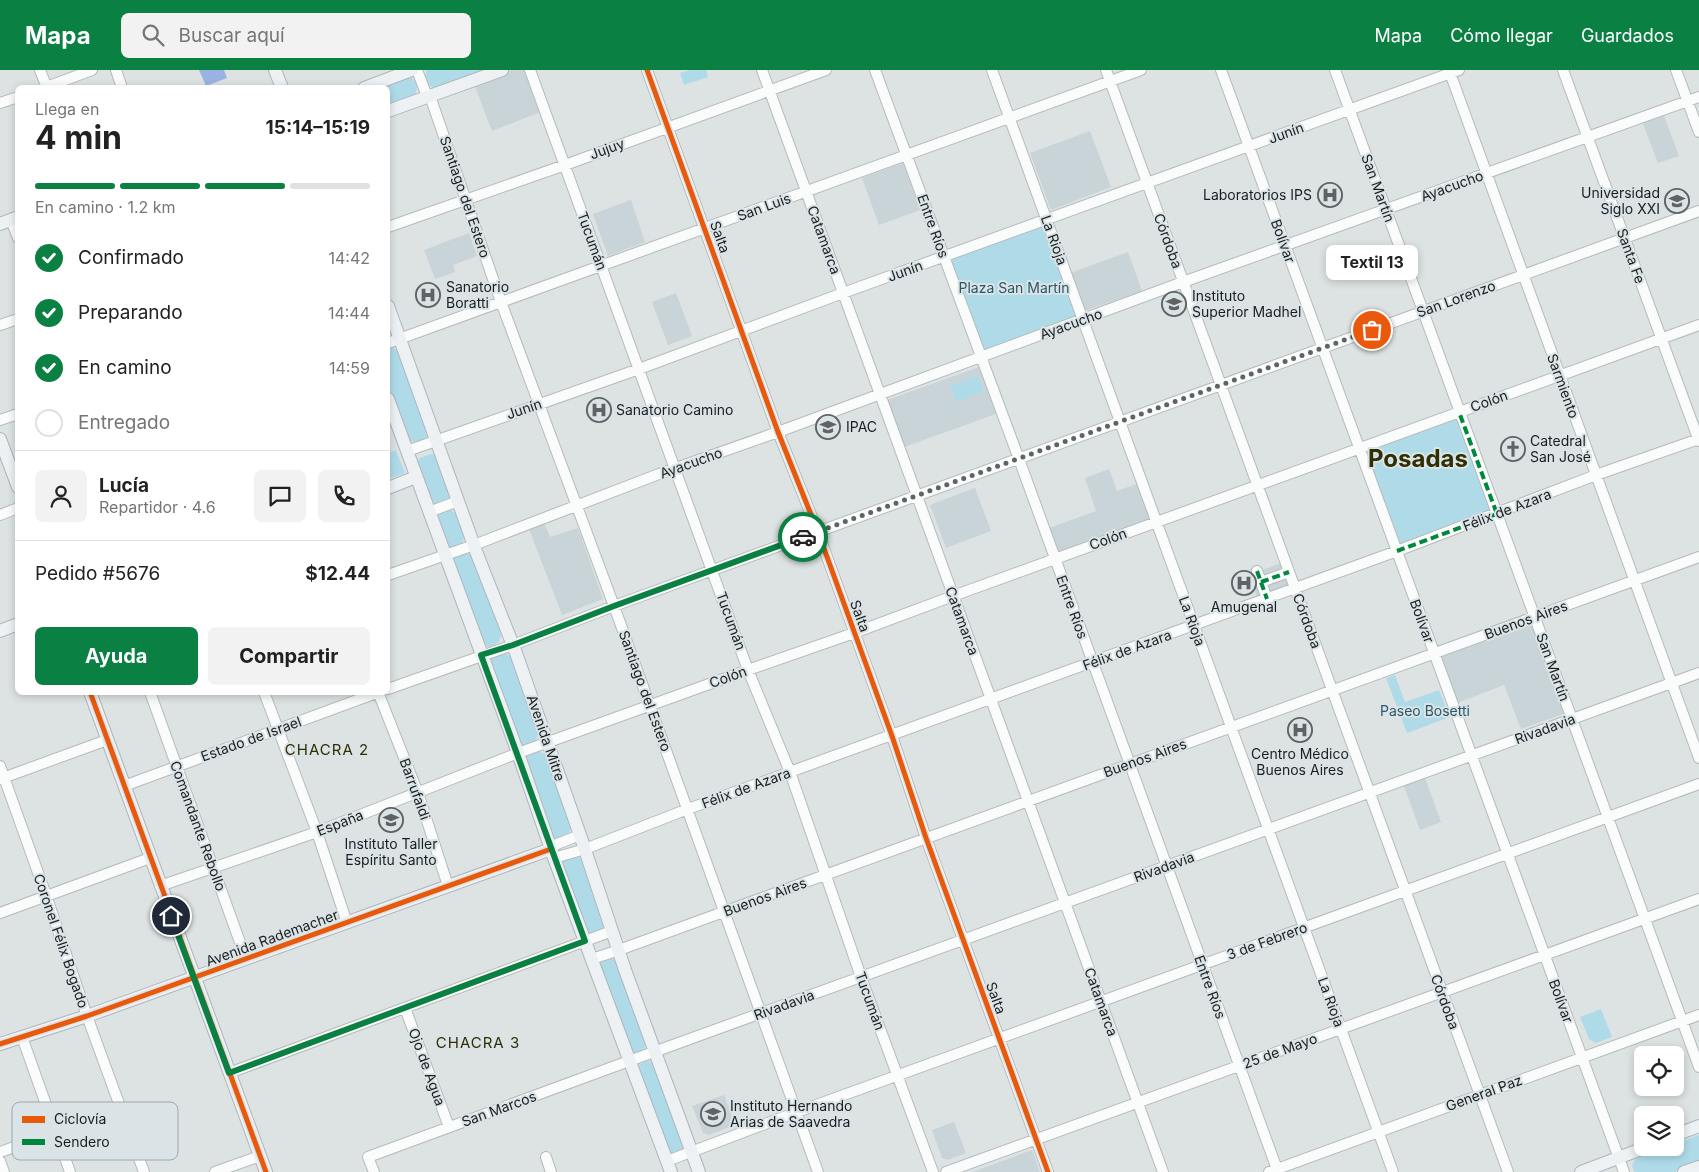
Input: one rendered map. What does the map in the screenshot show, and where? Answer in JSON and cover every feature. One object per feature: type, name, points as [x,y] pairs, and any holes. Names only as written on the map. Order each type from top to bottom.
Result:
[{"type":"main road","points":[[275,70],[281,85]]},
{"type":"main road","points":[[372,85],[412,70]]},
{"type":"main road","points":[[390,110],[502,70]]},
{"type":"main road","name":"Avenida Mitre","points":[[390,320],[393,340],[436,440],[513,645],[585,849],[618,950],[699,1172]]},
{"type":"main road","points":[[390,405],[518,753],[552,854],[669,1167]]},
{"type":"main road","points":[[0,439],[15,479]]},
{"type":"main road","points":[[390,487],[416,477]]},
{"type":"main road","points":[[0,631],[15,625]]},
{"type":"main road","points":[[91,695],[266,1172]]},
{"type":"main road","name":"Avenida Rademacher","points":[[0,1044],[87,1016],[448,886],[552,854]]},
{"type":"main road","points":[[1684,1132],[1699,1126]]},
{"type":"main road","points":[[1581,1172],[1634,1152]]},
{"type":"main road","points":[[1684,1172],[1699,1166]]},
{"type":"street","points":[[40,70],[45,85]]},
{"type":"street","points":[[51,85],[92,70]]},
{"type":"street","points":[[116,70],[121,85]]},
{"type":"street","name":"Santiago del Estero","points":[[417,70],[425,91],[430,96],[501,302],[688,809],[818,1172]]},
{"type":"street","name":"Tucumán","points":[[530,70],[640,368],[674,469],[748,670],[790,772],[861,977],[933,1172]]},
{"type":"street","name":"Salta","points":[[647,70],[778,432],[818,532],[892,736],[926,838],[1048,1172]]},
{"type":"street","name":"Catamarca","points":[[762,70],[1162,1172]]},
{"type":"street","name":"Jujuy","points":[[390,226],[826,70]]},
{"type":"street","name":"Entre Ríos","points":[[874,70],[1019,459],[1239,1066],[1274,1171]]},
{"type":"street","name":"La Rioja","points":[[992,70],[1393,1172]]},
{"type":"street","name":"Córdoba","points":[[1106,70],[1508,1172]]},
{"type":"street","name":"San Luis","points":[[393,340],[1140,70]]},
{"type":"street","name":"Bolívar","points":[[1221,70],[1624,1172]]},
{"type":"street","name":"San Martín","points":[[1335,70],[1699,1068]]},
{"type":"street","name":"Santa Fe","points":[[1563,70],[1699,440]]},
{"type":"street","points":[[1676,70],[1699,132]]},
{"type":"street","name":"Junín","points":[[406,451],[742,331],[1453,71]]},
{"type":"street","name":"Sarmiento","points":[[1453,71],[1486,174],[1699,758]]},
{"type":"street","name":"Ayacucho","points":[[390,574],[474,545],[674,469],[1183,282],[1699,97]]},
{"type":"street","points":[[0,103],[15,98]]},
{"type":"street","name":"San Lorenzo","points":[[481,655],[513,645],[712,570],[1699,211]]},
{"type":"street","points":[[9,220],[15,232]]},
{"type":"street","points":[[0,325],[15,320]]},
{"type":"street","name":"Colón","points":[[518,753],[854,633],[1699,325]]},
{"type":"street","points":[[0,420],[15,415]]},
{"type":"street","name":"Félix de Azara","points":[[552,854],[585,849],[688,809],[1295,589],[1596,475],[1699,440]]},
{"type":"street","points":[[429,512],[458,501]]},
{"type":"street","points":[[0,515],[15,509]]},
{"type":"street","name":"Buenos Aires","points":[[592,959],[1699,557]]},
{"type":"street","points":[[1257,571],[1267,599]]},
{"type":"street","points":[[1261,582],[1289,572]]},
{"type":"street","points":[[390,688],[481,655]]},
{"type":"street","name":"Rivadavia","points":[[629,1061],[1699,673]]},
{"type":"street","name":"Comandante Rebollo","points":[[151,695],[246,959]]},
{"type":"street","points":[[265,695],[316,832],[347,923]]},
{"type":"street","name":"Estado de Israel","points":[[124,786],[373,695]]},
{"type":"street","name":"Barrufaldi","points":[[379,695],[418,793],[448,886]]},
{"type":"street","points":[[2,778],[107,740]]},
{"type":"street","name":"España","points":[[160,886],[316,832],[518,753]]},
{"type":"street","name":"Coronel Félix Bogado","points":[[0,766],[2,778],[46,895],[118,1102]]},
{"type":"street","name":"3 de Febrero","points":[[669,1167],[692,1152],[797,1112],[1699,784]]},
{"type":"street","points":[[552,854],[557,844],[580,835]]},
{"type":"street","points":[[0,913],[150,858]]},
{"type":"street","name":"25 de Mayo","points":[[946,1172],[1699,899]]},
{"type":"street","points":[[229,1073],[612,931]]},
{"type":"street","name":"Ojo de Agua","points":[[405,1008],[449,1127]]},
{"type":"street","name":"General Paz","points":[[1274,1171],[1699,1015]]},
{"type":"street","points":[[22,1037],[45,1102]]},
{"type":"street","name":"San Marcos","points":[[374,1172],[368,1157],[629,1061]]},
{"type":"street","points":[[0,1152],[12,1148]]},
{"type":"street","points":[[215,1172],[260,1156]]},
{"type":"street","points":[[546,1157],[551,1172]]},
{"type":"street","points":[[0,1160],[4,1172]]},
{"type":"street","points":[[66,1160],[70,1172]]},
{"type":"street","name":"Coronel Félix Bogado","points":[[140,1160],[144,1172]]},
{"type":"shaded area","points":[[199,70],[224,70],[227,78],[206,85]]},
{"type":"shaded area","points":[[512,70],[527,70],[543,111],[492,131],[474,84]]},
{"type":"shaded area","points":[[1663,113],[1679,156],[1658,163],[1642,121]]},
{"type":"shaded area","points":[[1090,131],[1111,187],[1051,210],[1030,153]]},
{"type":"shaded area","points":[[903,163],[920,210],[879,225],[862,178]]},
{"type":"shaded area","points":[[631,200],[645,242],[608,256],[593,214]]},
{"type":"shaded area","points":[[469,233],[477,256],[453,265],[455,272],[435,279],[424,250]]},
{"type":"shaded area","points":[[1128,252],[1142,291],[1084,311],[1070,273]]},
{"type":"shaded area","points":[[676,293],[692,336],[668,345],[652,302]]},
{"type":"shaded area","points":[[979,367],[996,414],[904,447],[887,400]]},
{"type":"shaded area","points":[[1109,469],[1117,491],[1139,483],[1153,524],[1058,558],[1047,529],[1096,511],[1085,478]]},
{"type":"shaded area","points":[[975,488],[991,531],[946,548],[930,505]]},
{"type":"shaded area","points":[[544,523],[550,537],[578,528],[603,599],[562,615],[529,529]]},
{"type":"shaded area","points":[[1281,563],[1290,587],[1258,599],[1247,571],[1258,566],[1260,571]]},
{"type":"shaded area","points":[[1533,622],[1566,713],[1521,729],[1504,685],[1457,703],[1441,656]]},
{"type":"shaded area","points":[[1425,778],[1441,822],[1420,830],[1404,786]]},
{"type":"shaded area","name":"Instituto Hernando Arias de Saavedra","points":[[724,1095],[735,1125],[709,1135],[703,1133],[692,1106]]},
{"type":"shaded area","points":[[954,1122],[966,1153],[948,1160],[942,1158],[932,1130]]},
{"type":"shaded area","points":[[1032,1150],[1040,1172],[972,1172]]},
{"type":"green space","points":[[427,70],[486,70],[434,88],[427,84],[425,77]]},
{"type":"green space","points":[[690,70],[706,70],[708,77],[684,85],[680,73]]},
{"type":"green space","points":[[408,76],[413,79],[417,88],[415,94],[390,105],[390,85],[383,85]]},
{"type":"green space","name":"Plaza San Martín","points":[[1046,222],[1081,319],[981,355],[946,258]]},
{"type":"green space","points":[[390,348],[400,352],[428,434],[426,438],[418,442],[410,441],[406,438],[390,393]]},
{"type":"green space","points":[[978,376],[984,391],[956,402],[950,386]]},
{"type":"green space","points":[[1459,413],[1496,514],[1397,551],[1359,449]]},
{"type":"green space","points":[[396,450],[405,473],[390,478],[390,452]]},
{"type":"green space","points":[[431,454],[436,455],[451,498],[437,506],[433,504],[417,462],[420,458]]},
{"type":"green space","points":[[449,509],[457,514],[465,535],[462,543],[454,548],[446,547],[435,519],[440,511]]},
{"type":"green space","points":[[465,552],[473,556],[501,634],[499,642],[491,647],[483,645],[451,561],[453,557]]},
{"type":"green space","points":[[502,652],[510,656],[538,734],[535,742],[524,747],[520,746],[488,666],[490,657]]},
{"type":"green space","name":"Paseo Bosetti","points":[[1395,675],[1405,702],[1439,690],[1450,717],[1407,733],[1386,678]]},
{"type":"green space","points":[[537,750],[545,755],[571,827],[568,835],[556,839],[552,838],[525,756]]},
{"type":"green space","points":[[576,854],[584,862],[605,925],[598,933],[587,932],[561,868],[562,859]]},
{"type":"green space","points":[[607,958],[616,959],[647,1044],[640,1052],[629,1051],[600,963]]},
{"type":"green space","points":[[1601,1009],[1612,1037],[1596,1043],[1589,1039],[1580,1017]]},
{"type":"green space","points":[[645,1061],[654,1062],[686,1148],[680,1154],[668,1154],[638,1066]]},
{"type":"green space","points":[[1699,1135],[1699,1162],[1674,1172],[1635,1172],[1632,1166],[1635,1159],[1643,1156],[1684,1156],[1684,1141]]},
{"type":"marked path","points":[[1397,551],[1497,514],[1459,412]]},
{"type":"marked path","points":[[1257,571],[1267,599]]},
{"type":"marked path","points":[[1261,582],[1289,572]]},
{"type":"cycle path","points":[[647,70],[778,432],[818,532],[892,736],[926,838],[1048,1172]]},
{"type":"cycle path","points":[[91,695],[266,1172]]},
{"type":"cycle path","points":[[0,1044],[87,1016],[551,849]]},
{"type":"way so far","points":[[803,537],[1372,330]]},
{"type":"place","name":"Laboratorios IPS","points":[[1330,195]]},
{"type":"place","name":"Universidad Siglo XXI","points":[[1677,201]]},
{"type":"place","name":"Sanatorio Boratti","points":[[428,295]]},
{"type":"place","name":"Instituto Superior Madhel","points":[[1174,304]]},
{"type":"place","name":"Textil 13","points":[[1372,330]]},
{"type":"place","name":"Sanatorio Camino","points":[[599,410]]},
{"type":"place","name":"IPAC","points":[[828,427]]},
{"type":"place","name":"Catedral San José","points":[[1513,449]]},
{"type":"place","name":"Amugenal","points":[[1244,583]]},
{"type":"place","name":"Centro Médico Buenos Aires","points":[[1300,730]]},
{"type":"place","name":"Instituto Taller Espíritu Santo","points":[[391,820]]},
{"type":"place","name":"Instituto Hernando Arias de Saavedra","points":[[713,1114]]},
{"type":"district","name":"Posadas","points":[[1418,459]]},
{"type":"district","name":"CHACRA 2","points":[[327,750]]},
{"type":"district","name":"CHACRA 3","points":[[478,1043]]},
{"type":"route","points":[[171,916],[229,1073],[585,941],[481,655],[513,645],[803,537]]}]
